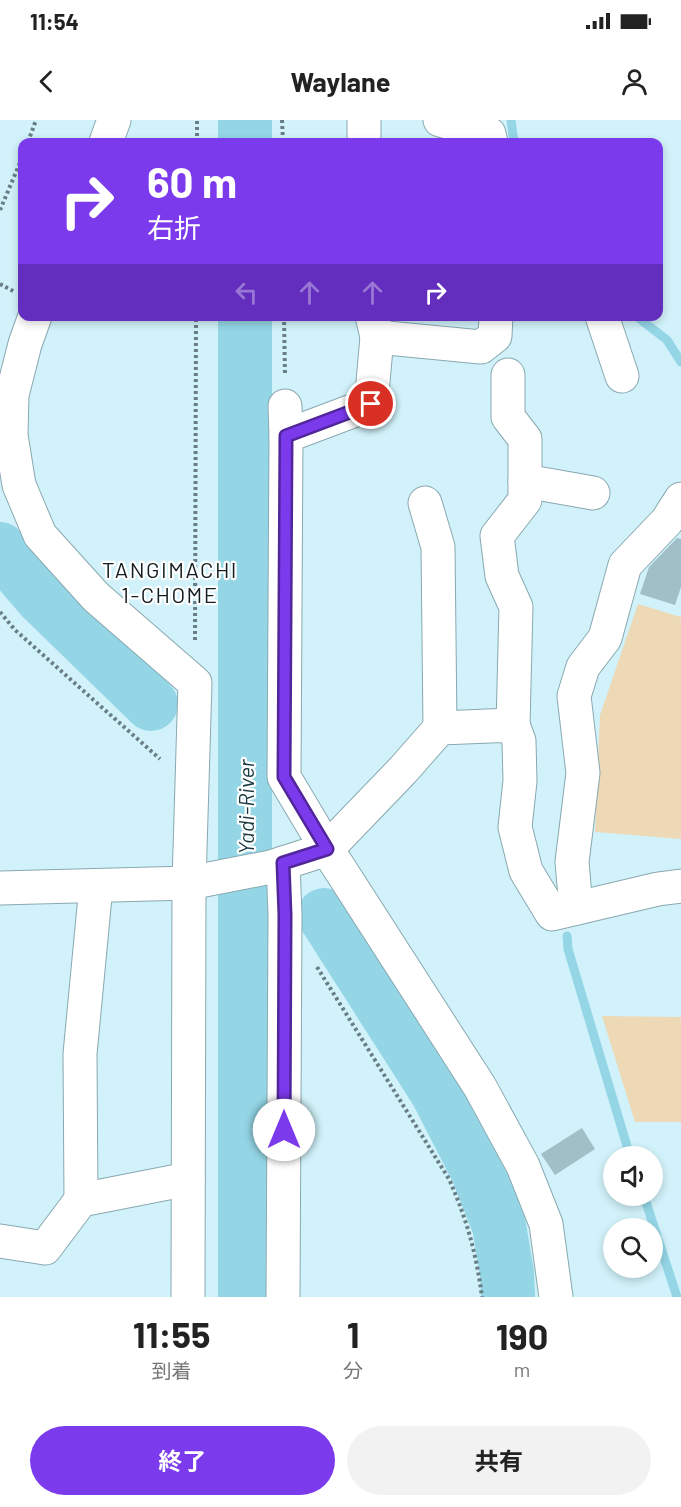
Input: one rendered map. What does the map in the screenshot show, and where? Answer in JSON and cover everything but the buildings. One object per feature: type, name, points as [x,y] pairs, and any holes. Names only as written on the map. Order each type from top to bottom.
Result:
[{"type":"street","points":[[107,138],[114,120]]},
{"type":"street","points":[[364,120],[364,138]]},
{"type":"street","points":[[440,120],[489,134],[490,138]]},
{"type":"street","points":[[34,321],[25,344],[12,395],[11,435],[19,485],[40,535],[96,597],[195,683],[192,787],[198,882],[188,1179],[188,1297]]},
{"type":"street","points":[[496,321],[495,336],[481,347],[375,327],[371,404],[285,421],[284,777],[327,849],[480,1087],[523,1166],[546,1224],[556,1297]]},
{"type":"street","points":[[604,321],[622,376]]},
{"type":"street","points":[[507,375],[508,417],[525,439],[525,500],[497,536],[502,576],[516,607],[513,725],[519,741],[520,781],[515,827],[526,871],[552,914],[658,889],[681,886]]},
{"type":"street","points":[[525,481],[593,494]]},
{"type":"street","points":[[576,908],[572,862],[583,773],[574,696],[583,667],[605,638],[626,565],[667,521],[681,500]]},
{"type":"street","points":[[0,888],[198,882],[277,865],[327,849],[440,728],[438,547],[425,503]]},
{"type":"street","points":[[440,728],[513,725]]},
{"type":"street","points":[[277,865],[285,927],[283,1297]]},
{"type":"street","points":[[0,1240],[45,1248],[81,1200],[80,1054],[96,886]]},
{"type":"street","points":[[81,1200],[188,1179]]},
{"type":"path","points":[[29,138],[36,120]]},
{"type":"path","points":[[197,120],[197,138]]},
{"type":"path","points":[[282,120],[283,138]]},
{"type":"path","points":[[0,210],[18,167]]},
{"type":"path","points":[[0,284],[18,294]]},
{"type":"path","points":[[195,683],[196,321]]},
{"type":"path","points":[[284,321],[285,421]]},
{"type":"path","points":[[0,612],[15,630],[192,787]]},
{"type":"path","points":[[314,963],[449,1179],[464,1214],[477,1261],[482,1297]]},
{"type":"shaded area","points":[[638,604],[681,617],[681,839],[595,832],[600,715]]},
{"type":"shaded area","points":[[602,1016],[681,1017],[681,1122],[635,1122]]},
{"type":"waterway","name":"Yadi-River","points":[[245,120],[245,138]]},
{"type":"waterway","points":[[511,120],[513,138]]},
{"type":"waterway","name":"Yadi-River","points":[[245,321],[245,1297]]},
{"type":"waterway","points":[[642,321],[667,340],[681,362]]},
{"type":"waterway","name":"Yadi-River","points":[[0,549],[42,598],[151,704]]},
{"type":"waterway","name":"Yadi-River","points":[[324,915],[437,1092],[478,1172],[499,1226],[507,1273],[508,1297]]},
{"type":"waterway","points":[[567,936],[568,949],[627,1146]]},
{"type":"waterway","points":[[647,1206],[677,1297]]},
{"type":"district","name":"TANGIMACHI 1-CHOME","points":[[170,582]]},
{"type":"route","points":[[284,1130],[285,915],[283,863],[327,849],[284,777],[286,436],[371,404]]}]
